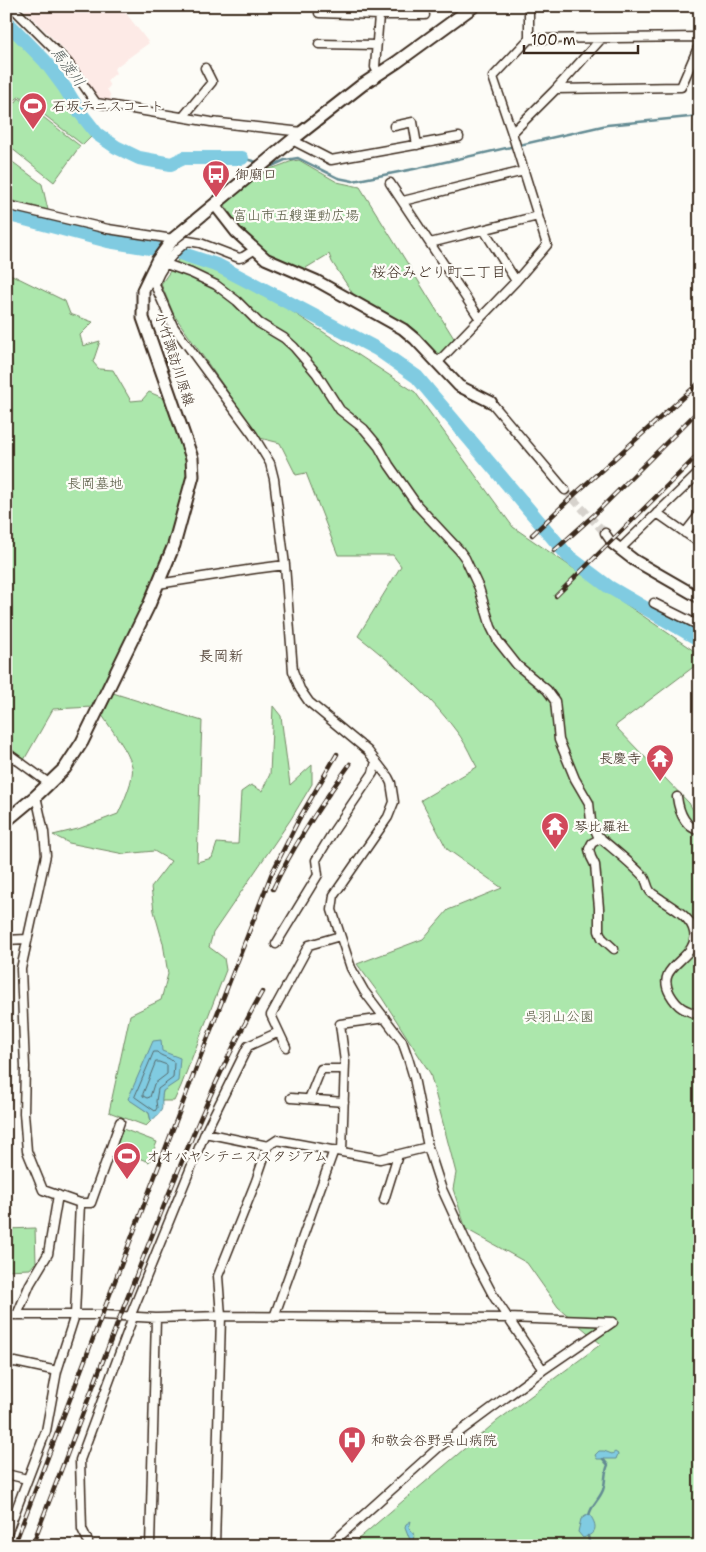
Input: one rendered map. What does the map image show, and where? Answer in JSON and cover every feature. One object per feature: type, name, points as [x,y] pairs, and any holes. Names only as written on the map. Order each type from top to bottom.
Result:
[{"type":"main road","name":"小竹諏訪川原線","points":[[6,821],[50,784],[65,768],[82,742],[158,584],[174,545],[193,476],[192,458],[143,318],[143,290],[162,262],[171,241],[292,140],[362,85],[474,6]]},
{"type":"street","points":[[11,6],[68,63],[96,102],[183,117],[302,132]]},
{"type":"street","points":[[438,362],[516,281],[547,245],[493,77],[529,39],[529,6]]},
{"type":"street","points":[[319,13],[425,16]]},
{"type":"street","points":[[379,15],[374,67],[379,74]]},
{"type":"street","points":[[529,39],[700,37]]},
{"type":"street","points":[[512,133],[556,89],[601,39]]},
{"type":"street","points":[[556,89],[681,87],[700,43]]},
{"type":"street","points":[[319,44],[376,45]]},
{"type":"street","points":[[183,117],[212,82],[205,68]]},
{"type":"street","points":[[394,126],[413,122],[417,144]]},
{"type":"street","points":[[292,140],[331,160],[459,137]]},
{"type":"street","points":[[403,201],[524,171]]},
{"type":"street","points":[[390,183],[480,319]]},
{"type":"street","points":[[6,205],[108,229],[171,241]]},
{"type":"street","points":[[215,205],[236,232],[266,259],[316,281],[403,329],[438,362],[459,386],[490,402],[565,490]]},
{"type":"street","points":[[430,243],[538,216]]},
{"type":"street","points":[[484,230],[516,281]]},
{"type":"street","points":[[254,250],[239,258],[200,243],[188,241],[162,262],[156,279],[156,285],[173,326],[253,435],[270,463],[274,479],[285,565],[294,672],[300,689],[309,702],[368,751],[391,783],[394,802],[388,817],[334,895],[332,910],[351,968],[364,991],[402,1041],[414,1078],[428,1147],[441,1187],[494,1297],[543,1370]]},
{"type":"street","points":[[162,262],[216,284],[237,301],[259,323],[284,338],[317,374],[340,410],[364,429],[379,446],[389,465],[417,505],[459,550],[464,558],[479,588],[491,627],[498,641],[517,665],[555,700],[559,740],[575,779],[589,803],[594,829],[601,838],[645,879],[650,891],[692,922],[700,925]]},
{"type":"street","points":[[616,546],[657,513],[700,472]]},
{"type":"street","points":[[657,513],[700,543]]},
{"type":"street","points":[[685,533],[700,514]]},
{"type":"street","points":[[605,533],[616,546],[634,560],[700,598]]},
{"type":"street","points":[[158,584],[254,568],[285,565]]},
{"type":"street","points":[[654,603],[700,626]]},
{"type":"street","points":[[6,752],[50,784]]},
{"type":"street","points":[[276,944],[318,875],[316,860],[373,774],[376,761]]},
{"type":"street","points":[[36,796],[44,832],[46,855],[21,969],[24,1112],[27,1151],[43,1190],[80,1203],[91,1203],[120,1122]]},
{"type":"street","points":[[677,798],[682,816],[690,826],[700,831]]},
{"type":"street","points":[[601,838],[592,843],[589,849],[595,865],[599,931],[602,938],[614,948]]},
{"type":"street","points":[[692,922],[695,933],[693,947],[670,970],[667,982],[668,990],[676,1004],[689,1012],[700,1015]]},
{"type":"street","points":[[286,1048],[271,1015],[309,945],[340,936]]},
{"type":"street","points":[[6,940],[27,939]]},
{"type":"street","points":[[274,1317],[338,1150],[344,1102],[344,1069],[340,1024],[385,1018]]},
{"type":"street","points":[[88,1546],[88,1541],[82,1529],[80,1460],[131,1317],[205,1133],[248,1046],[279,1032]]},
{"type":"street","points":[[309,1099],[321,1069],[344,1069]]},
{"type":"street","points":[[291,1098],[344,1102]]},
{"type":"street","points":[[205,1133],[268,1146]]},
{"type":"street","points":[[215,1546],[221,1316],[218,1276],[268,1146],[277,1140],[380,1159],[428,1147]]},
{"type":"street","points":[[384,1200],[398,1155]]},
{"type":"street","points":[[17,1315],[30,1284],[48,1254],[58,1195]]},
{"type":"street","points":[[6,1536],[46,1431],[57,1371],[75,1315],[80,1203]]},
{"type":"street","points":[[6,1315],[156,1318],[221,1316],[508,1318],[613,1322],[543,1370],[439,1447],[329,1546]]},
{"type":"street","points":[[150,1546],[156,1318]]},
{"type":"street","points":[[6,1363],[15,1362],[57,1371]]},
{"type":"street","points":[[6,1474],[27,1478]]},
{"type":"shaded area","points":[[21,6],[122,6],[149,43],[114,69],[116,73],[107,81],[110,86],[107,89],[110,94],[112,108],[92,97],[85,77],[64,50]]},
{"type":"green space","points":[[6,27],[38,58],[93,135],[83,145],[20,96],[6,107]]},
{"type":"green space","name":"石坂テニスコート","points":[[19,98],[80,146],[54,182],[6,144],[6,115]]},
{"type":"green space","points":[[6,157],[42,184],[48,210],[6,199]]},
{"type":"green space","name":"富山市五艘運動広場","points":[[299,160],[337,182],[360,187],[455,340],[443,354],[436,354],[355,297],[332,262],[329,254],[301,271],[284,265],[251,243],[226,207],[226,200],[265,169]]},
{"type":"green space","name":"呉羽山公園","points":[[180,257],[221,269],[273,299],[415,392],[513,527],[700,655],[700,662],[615,726],[689,803],[700,822],[700,1546],[350,1546],[497,1421],[601,1344],[558,1307],[527,1263],[466,1229],[453,1189],[456,1173],[430,1073],[382,998],[357,964],[423,939],[448,910],[502,888],[447,849],[421,800],[477,767],[465,744],[438,708],[400,671],[358,636],[401,566],[393,555],[338,555],[306,473],[296,475],[280,443],[260,438],[174,315],[161,284]]},
{"type":"green space","name":"長岡墓地","points":[[6,272],[65,301],[70,314],[93,322],[80,335],[83,346],[100,341],[93,362],[99,369],[113,370],[131,401],[142,400],[149,392],[168,400],[193,476],[148,594],[93,707],[53,709],[24,760],[6,748]]},
{"type":"green space","points":[[113,693],[202,721],[197,862],[212,858],[217,843],[238,844],[241,792],[251,785],[262,791],[270,774],[273,706],[281,716],[290,785],[312,765],[312,784],[291,819],[213,933],[209,947],[224,958],[226,970],[174,1101],[161,1101],[163,1091],[142,1069],[129,1099],[149,1113],[151,1121],[146,1126],[109,1112],[130,1015],[161,1000],[168,974],[163,943],[154,911],[151,887],[171,861],[154,851],[124,854],[69,843],[53,835],[78,829],[118,814],[123,804],[132,777],[132,766],[123,747],[102,715]]},
{"type":"green space","points":[[123,1129],[157,1142],[149,1162],[115,1149]]},
{"type":"green space","points":[[35,1228],[36,1262],[30,1269],[6,1270],[6,1229]]},
{"type":"water","points":[[161,1040],[162,1051],[180,1058],[178,1081],[163,1091],[162,1108],[151,1121],[149,1113],[128,1099],[153,1041]]},
{"type":"water","points":[[599,1451],[612,1454],[615,1452],[618,1454],[616,1459],[597,1459],[595,1455]]},
{"type":"water","points":[[590,1515],[593,1519],[595,1529],[591,1534],[583,1538],[578,1532],[581,1519]]},
{"type":"water","points":[[411,1521],[409,1528],[414,1534],[414,1538],[411,1546],[408,1546],[410,1540],[405,1527]]},
{"type":"waterway","name":"馬渡川","points":[[6,21],[45,61],[97,134],[116,147],[139,158],[171,164],[184,158],[242,158]]},
{"type":"waterway","points":[[267,165],[272,166],[285,160],[298,158],[338,178],[353,181],[607,125],[700,116]]},
{"type":"waterway","points":[[242,158],[260,163]]},
{"type":"waterway","points":[[6,214],[108,241],[180,253],[219,266],[377,349],[417,377],[568,556],[609,587],[700,640]]},
{"type":"waterway","points":[[589,1515],[604,1487],[608,1465],[603,1459]]},
{"type":"waterway","points":[[588,1536],[590,1546]]},
{"type":"tunnel","points":[[565,490],[605,533]]},
{"type":"railway","points":[[532,535],[700,382]]},
{"type":"railway","points":[[554,551],[594,515],[700,409]]},
{"type":"railway","points":[[556,596],[700,453]]},
{"type":"railway","points":[[14,1546],[271,875],[299,819],[337,754]]},
{"type":"railway","points":[[273,889],[308,825],[350,764]]},
{"type":"railway","points":[[32,1546],[119,1318],[188,1147],[215,1084],[262,992]]},
{"type":"place","name":"石坂テニスコート","points":[[33,130]]},
{"type":"place","name":"御廟口","points":[[216,198]]},
{"type":"place","name":"長慶寺","points":[[660,782]]},
{"type":"place","name":"琴比羅社","points":[[555,850]]},
{"type":"place","name":"オオバヤシテニススタジアム","points":[[127,1180]]},
{"type":"place","name":"和敬会谷野呉山病院","points":[[352,1464]]},
{"type":"district","name":"桜谷みどり町二丁目","points":[[439,272]]},
{"type":"district","name":"長岡新","points":[[221,656]]}]
